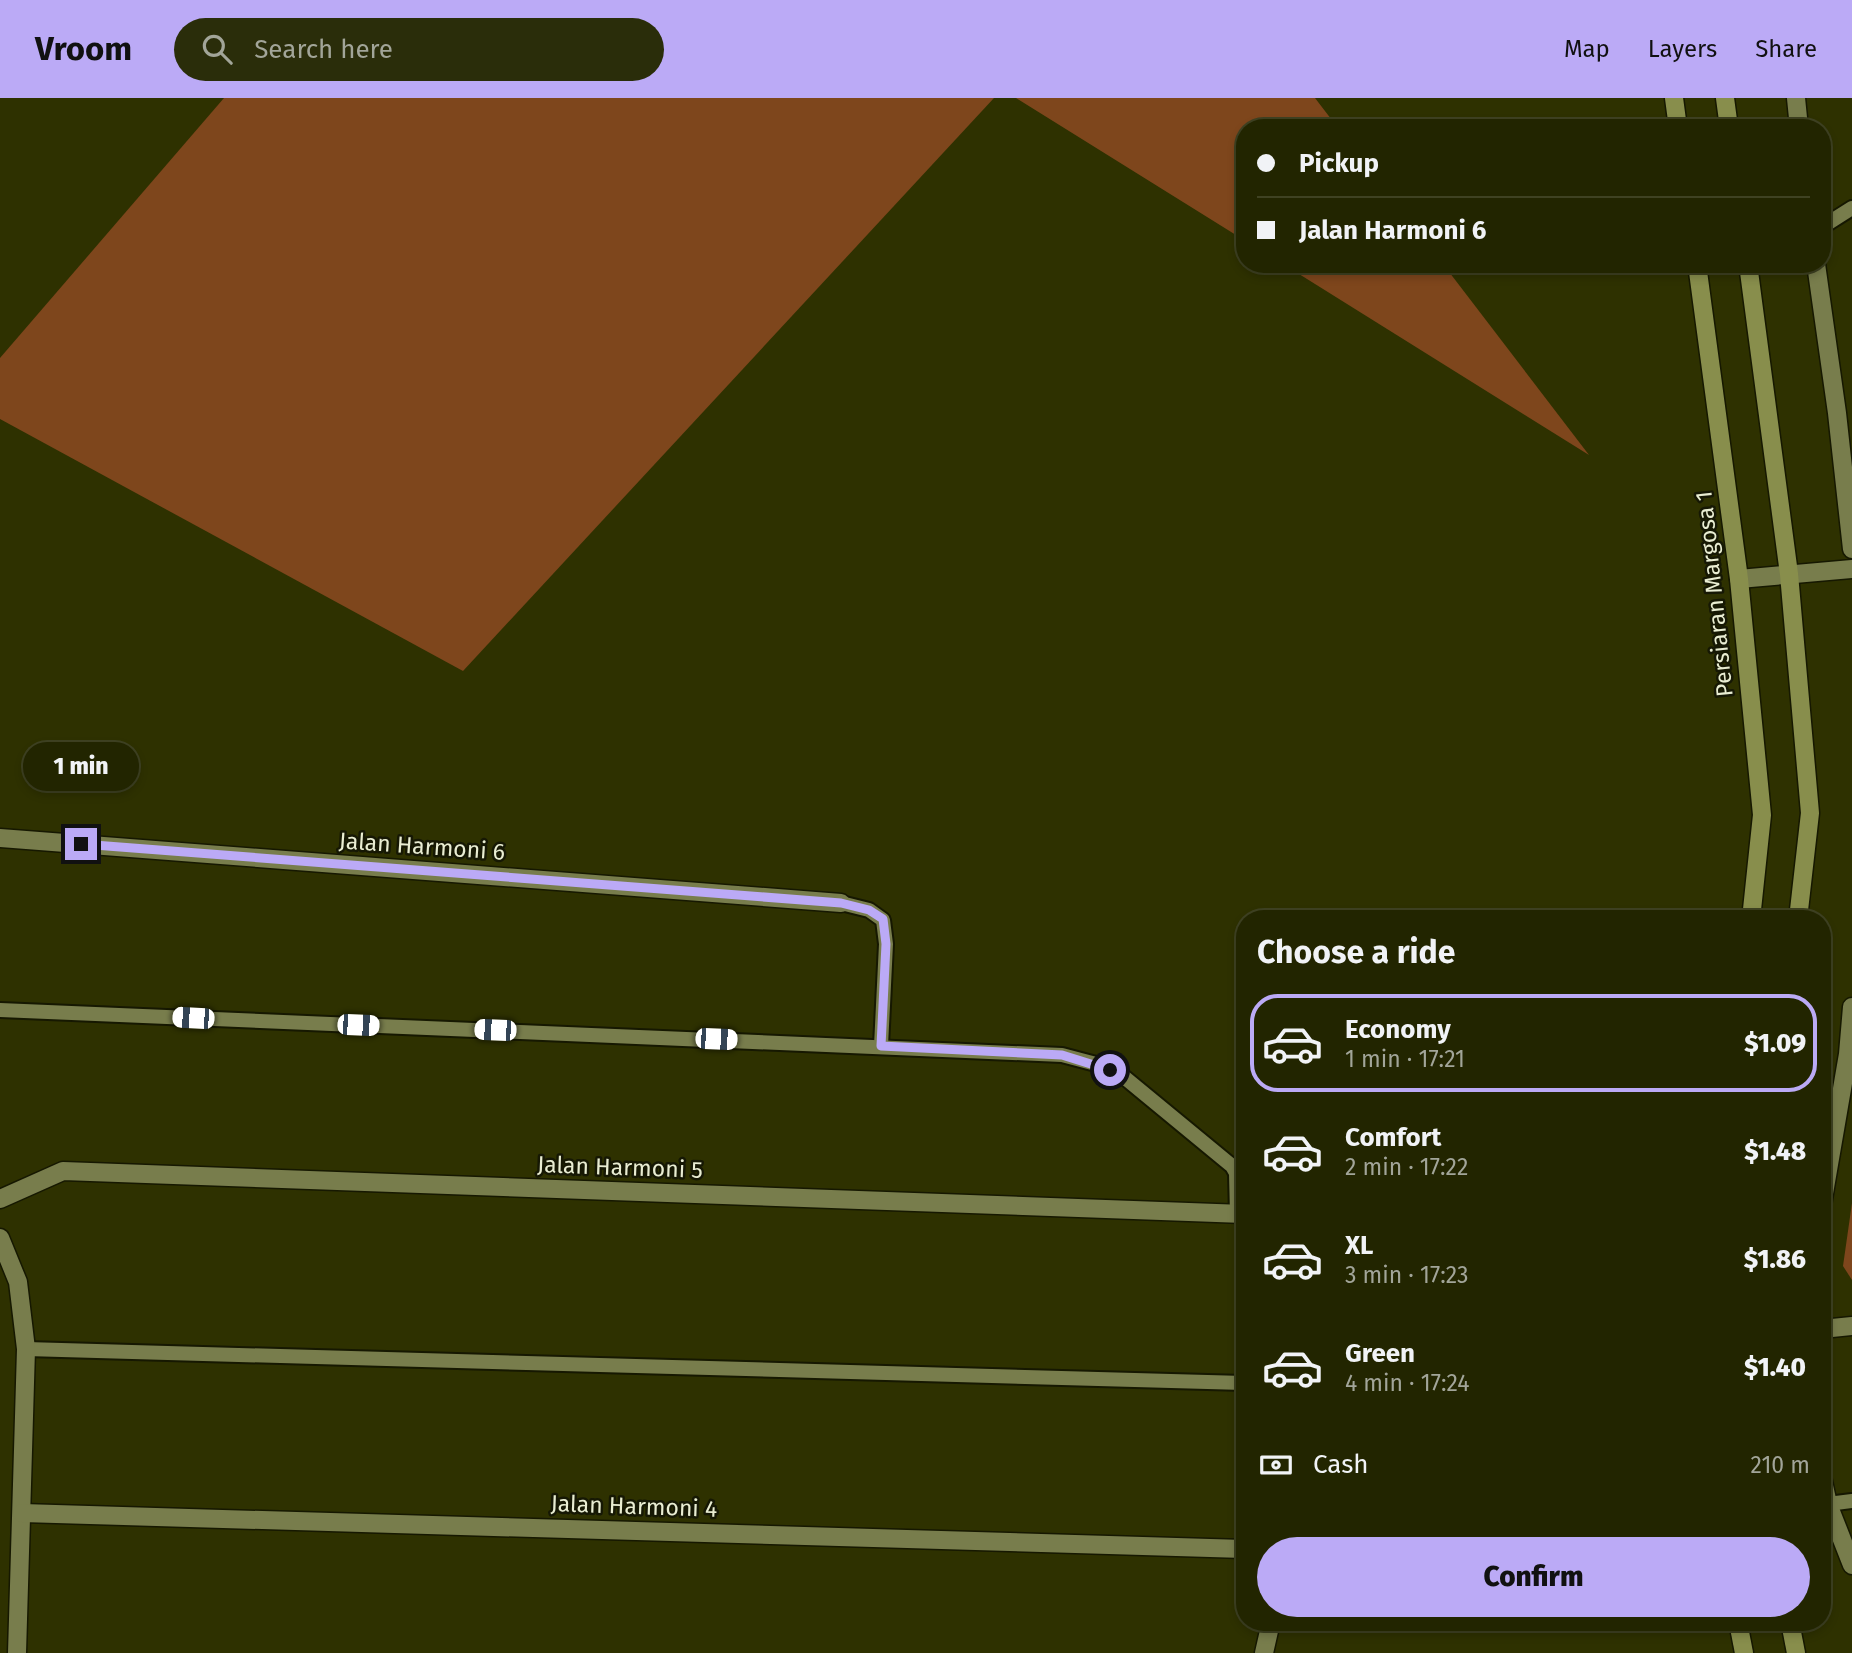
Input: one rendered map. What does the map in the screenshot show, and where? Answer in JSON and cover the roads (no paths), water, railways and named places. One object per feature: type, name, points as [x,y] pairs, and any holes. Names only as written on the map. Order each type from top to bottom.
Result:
[{"type":"street","points":[[1674,98],[1677,119]]},
{"type":"street","points":[[1725,98],[1728,119]]},
{"type":"street","points":[[1796,98],[1798,119]]},
{"type":"street","name":"Persiaran Margosa 1","points":[[1698,273],[1740,579],[1762,815],[1752,910]]},
{"type":"street","points":[[1749,273],[1789,573],[1810,813],[1799,910]]},
{"type":"street","points":[[1818,273],[1845,408],[1852,549]]},
{"type":"street","points":[[1740,579],[1852,569]]},
{"type":"street","name":"Jalan Harmoni 6","points":[[0,838],[841,903]]},
{"type":"street","points":[[1831,1150],[1850,1054],[1852,1007]]},
{"type":"street","name":"Jalan Harmoni 5","points":[[0,1199],[63,1171],[1236,1214]]},
{"type":"street","points":[[0,1238],[18,1282],[26,1349],[17,1653]]},
{"type":"street","points":[[1831,1328],[1852,1326]]},
{"type":"street","points":[[1831,1512],[1852,1565]]},
{"type":"street","name":"Jalan Harmoni 4","points":[[22,1513],[1236,1549]]},
{"type":"street","points":[[1264,1653],[1269,1631]]},
{"type":"street","points":[[1740,1631],[1744,1653]]},
{"type":"street","points":[[1792,1631],[1796,1653]]},
{"type":"lane","points":[[1831,221],[1852,208]]},
{"type":"lane","points":[[841,903],[869,910],[883,919],[886,944],[881,1046]]},
{"type":"lane","points":[[0,1010],[1062,1055],[1096,1064],[1124,1077],[1236,1172]]},
{"type":"lane","points":[[26,1349],[1236,1383]]},
{"type":"lane","points":[[1831,1504],[1852,1501]]}]
